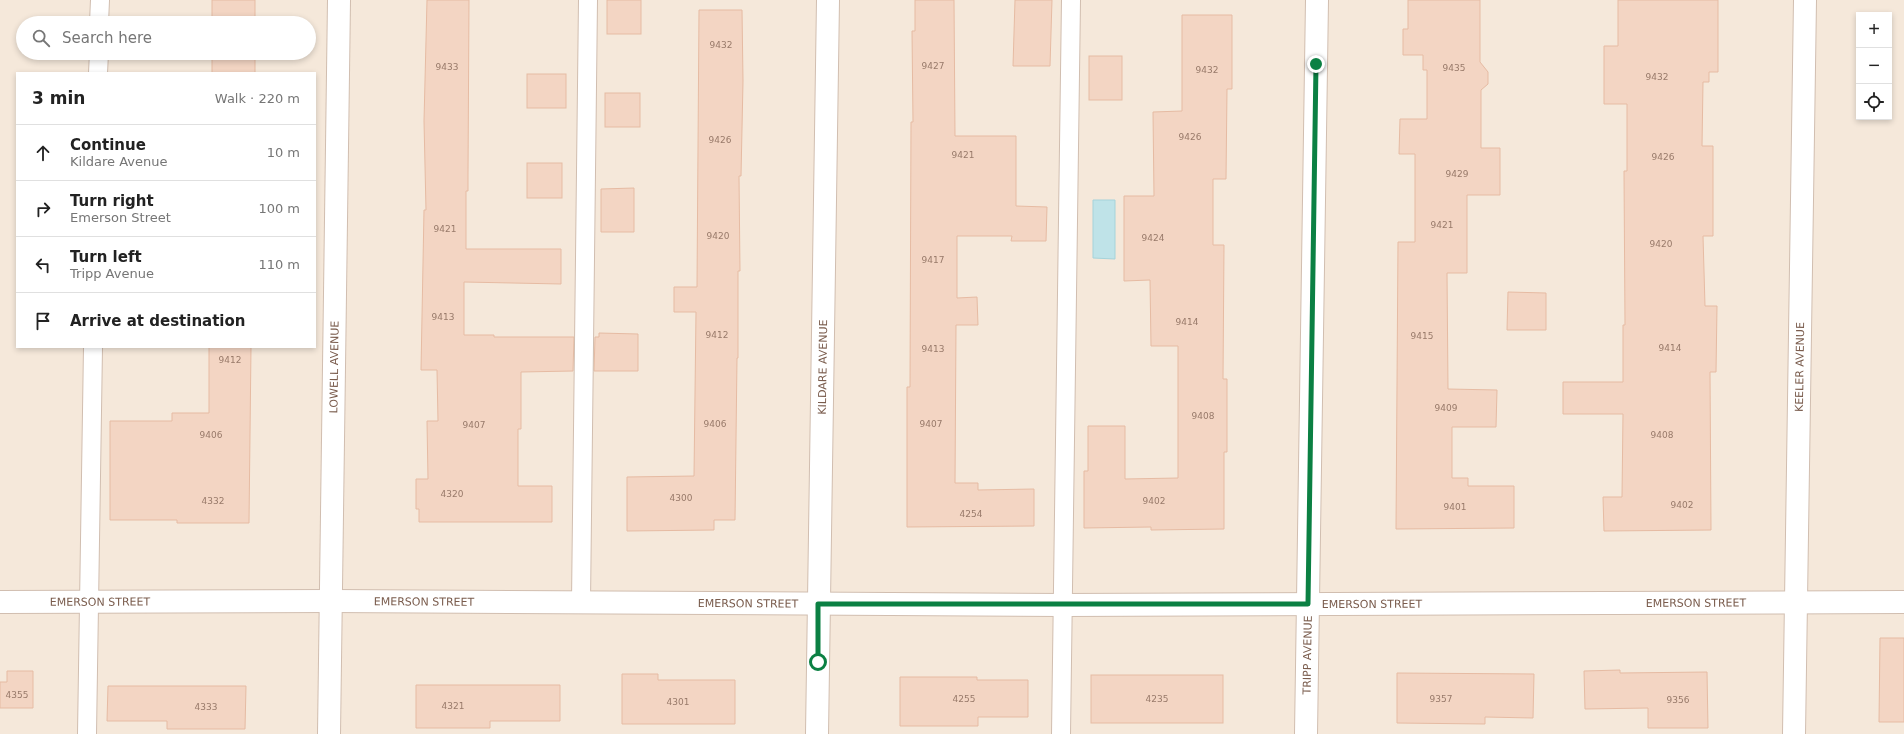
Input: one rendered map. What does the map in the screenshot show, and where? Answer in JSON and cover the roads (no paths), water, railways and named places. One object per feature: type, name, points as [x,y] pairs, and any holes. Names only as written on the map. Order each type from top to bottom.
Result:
[{"type":"street","name":"LOWELL AVENUE","points":[[330,734],[339,0]]},
{"type":"street","name":"KILDARE AVENUE","points":[[817,734],[828,0]]},
{"type":"street","name":"TRIPP AVENUE","points":[[1306,734],[1317,0]]},
{"type":"street","name":"KEELER AVENUE","points":[[1794,734],[1805,0]]},
{"type":"street","name":"EMERSON STREET","points":[[0,602],[331,601],[818,604],[1308,604],[1904,602]]},
{"type":"lane","points":[[99,16],[100,0]]},
{"type":"lane","points":[[581,602],[588,0]]},
{"type":"lane","points":[[1061,734],[1071,0]]},
{"type":"lane","points":[[98,72],[99,60]]},
{"type":"lane","points":[[87,734],[93,348]]},
{"type":"water","points":[[1093,200],[1115,200],[1115,259],[1093,258]]}]
